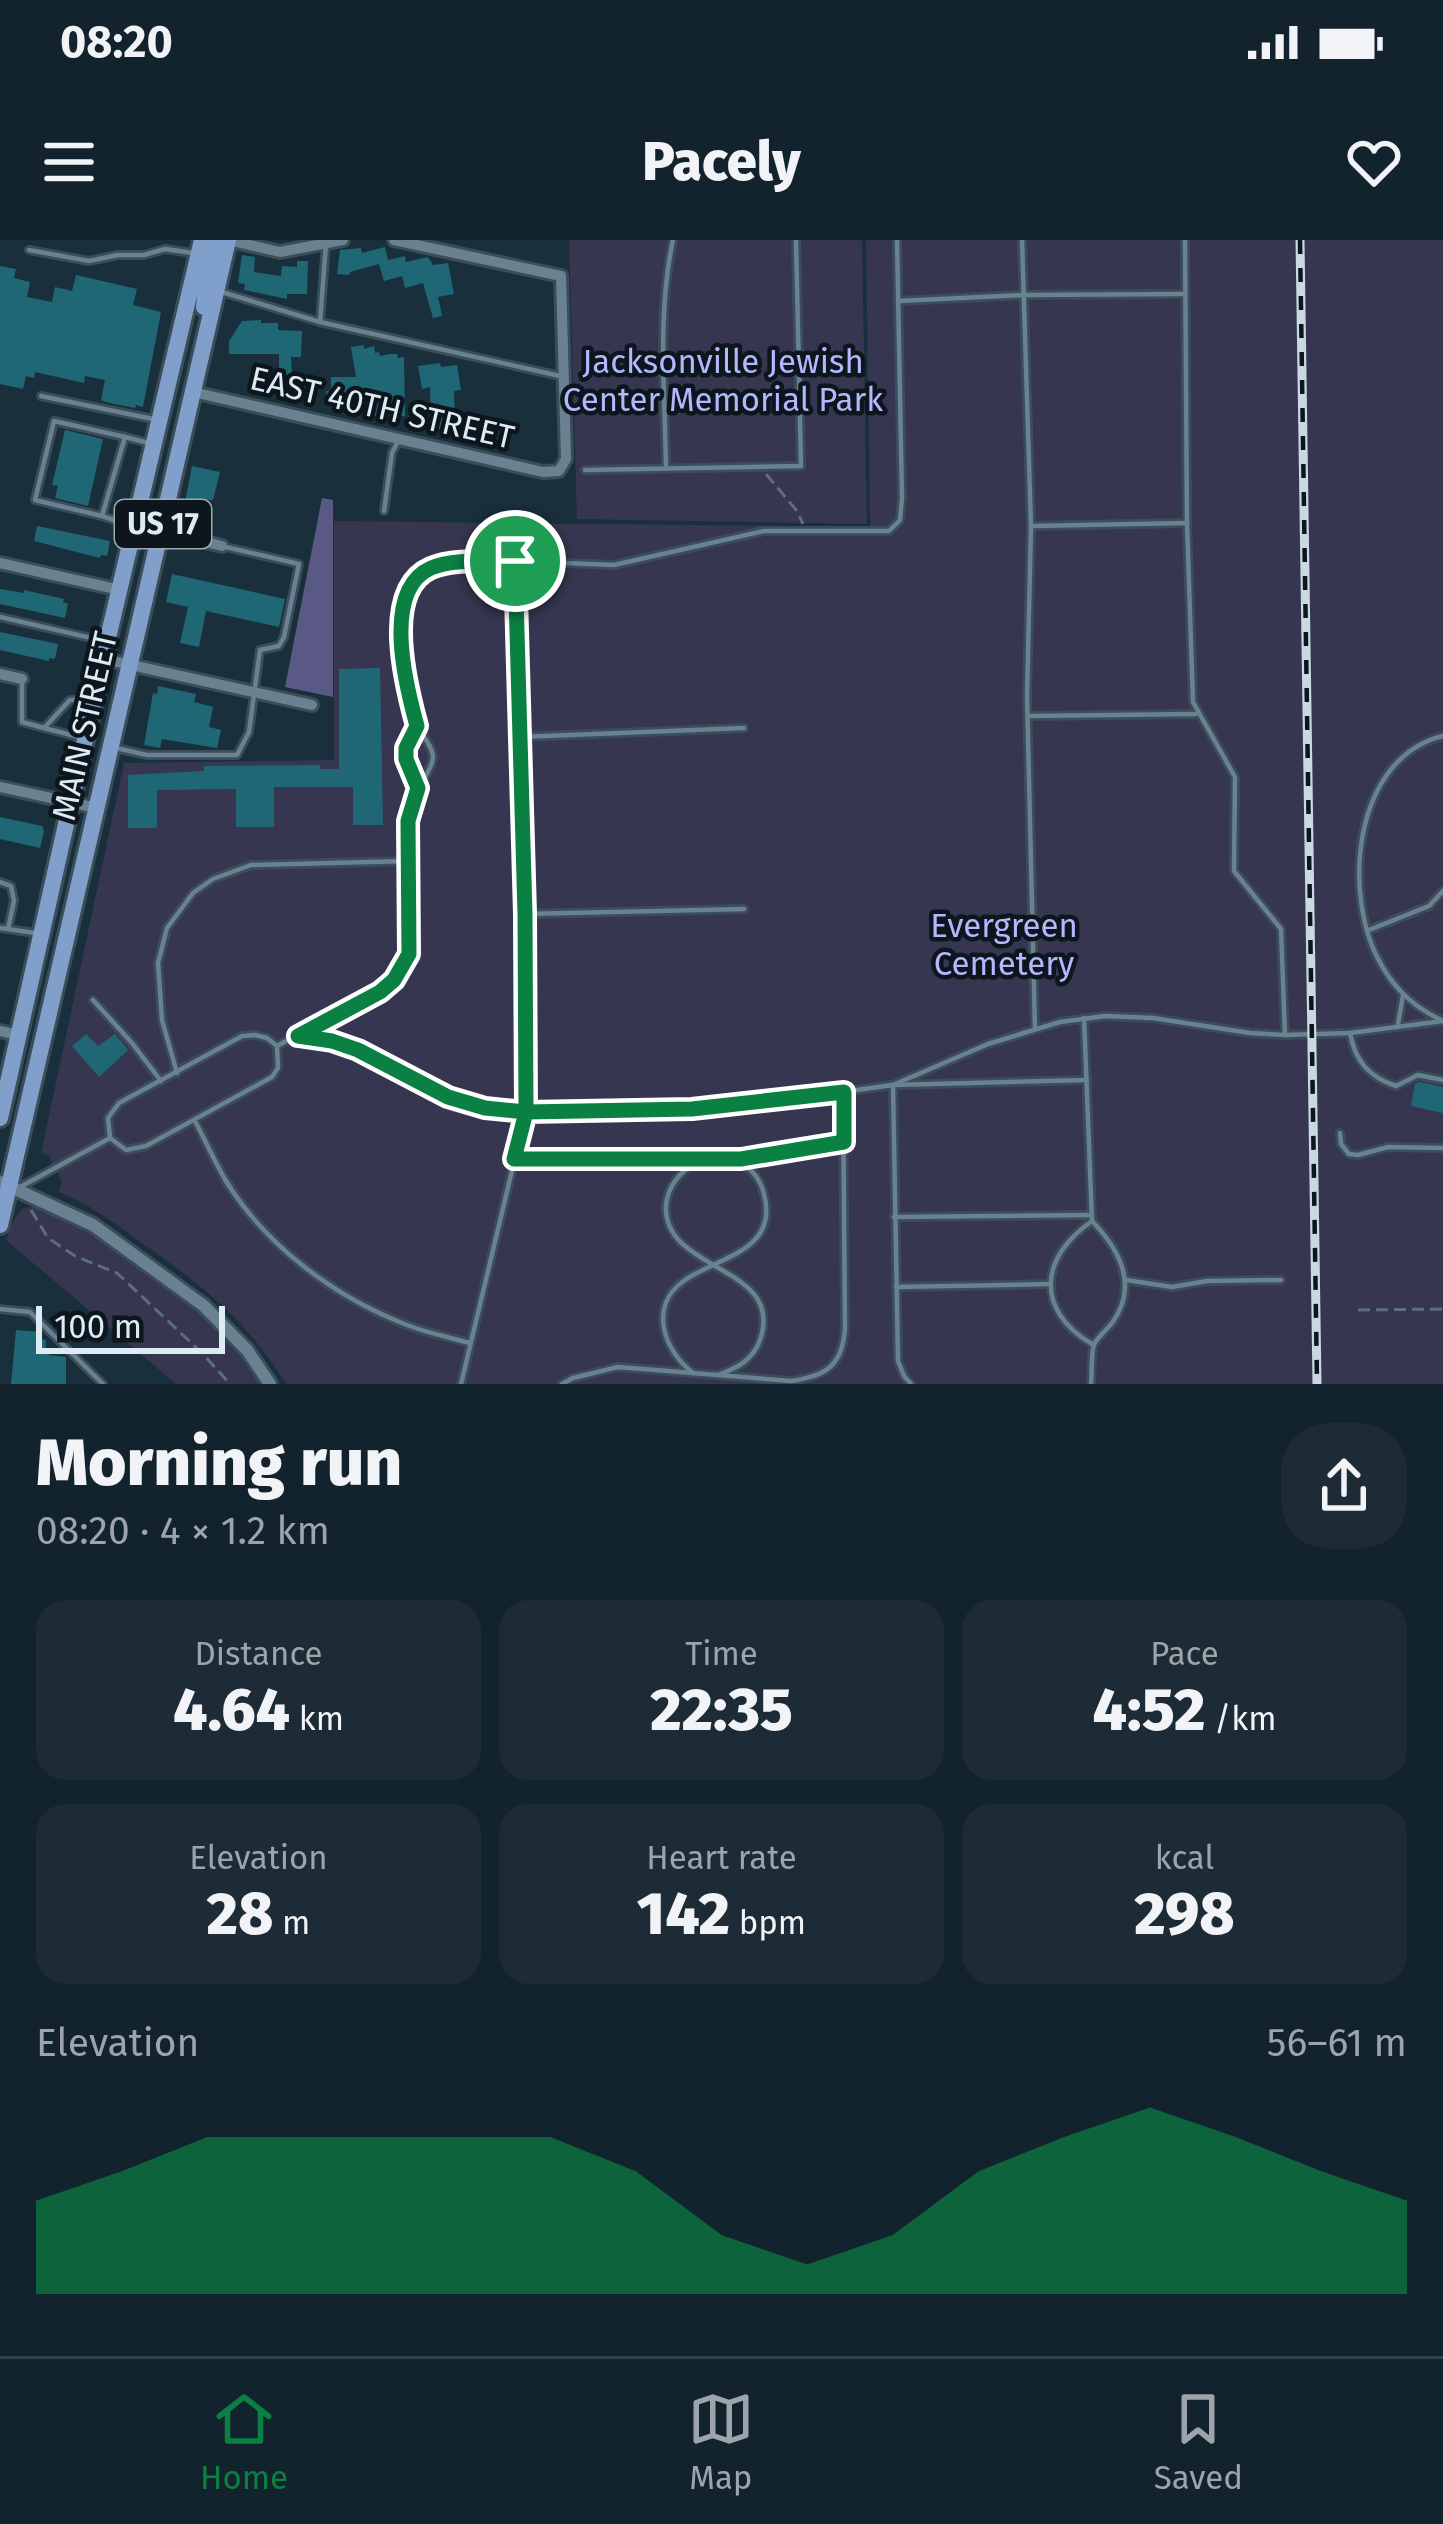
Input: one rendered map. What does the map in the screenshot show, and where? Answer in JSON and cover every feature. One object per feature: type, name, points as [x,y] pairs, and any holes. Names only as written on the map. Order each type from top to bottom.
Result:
[{"type":"main road","points":[[201,356],[215,240]]},
{"type":"main road","name":"MAIN STREET","points":[[0,1225],[228,240]]},
{"type":"main road","name":"MAIN STREET","points":[[0,1118],[9,1033],[41,934],[200,247]]},
{"type":"street","points":[[228,240],[280,252],[343,240]]},
{"type":"street","points":[[394,240],[561,277],[564,377]]},
{"type":"street","name":"EAST 40TH STREET","points":[[193,392],[543,472],[559,471],[566,459],[564,377]]},
{"type":"street","points":[[161,531],[222,546]]},
{"type":"street","points":[[0,563],[120,590]]},
{"type":"street","points":[[105,651],[312,705]]},
{"type":"street","points":[[0,674],[22,679]]},
{"type":"street","points":[[0,787],[97,808]]},
{"type":"street","points":[[9,1189],[93,1225],[204,1306],[247,1350],[270,1384]]},
{"type":"lane","points":[[665,469],[665,309],[673,240]]},
{"type":"lane","points":[[585,470],[801,466],[796,240]]},
{"type":"lane","points":[[277,1046],[380,992],[404,966],[410,938],[408,821],[434,752],[417,726],[401,655],[404,606],[415,579],[442,564],[614,565],[764,531],[889,531],[900,520],[897,240]]},
{"type":"lane","points":[[1022,240],[1031,526],[1028,716],[1035,1029]]},
{"type":"lane","points":[[1185,240],[1192,703],[1235,777],[1234,871],[1281,929],[1285,1035]]},
{"type":"lane","points":[[320,322],[326,244]]},
{"type":"lane","points":[[29,250],[89,262],[200,247]]},
{"type":"lane","points":[[217,290],[320,322],[564,377]]},
{"type":"lane","points":[[898,301],[1185,294]]},
{"type":"lane","points":[[41,396],[159,421]]},
{"type":"lane","points":[[134,527],[35,500],[54,421],[154,445]]},
{"type":"lane","points":[[102,516],[125,437]]},
{"type":"lane","points":[[384,511],[392,453],[399,439]]},
{"type":"lane","points":[[1031,526],[1187,523]]},
{"type":"lane","points":[[110,746],[148,755],[236,754],[249,732],[260,650],[279,646],[284,637],[299,564],[222,546]]},
{"type":"lane","points":[[460,1384],[526,1112],[515,561]]},
{"type":"lane","points":[[0,617],[131,656]]},
{"type":"lane","points":[[22,679],[22,722],[85,739]]},
{"type":"lane","points":[[44,728],[70,700],[94,698]]},
{"type":"lane","points":[[1028,716],[1199,714]]},
{"type":"lane","points":[[417,726],[406,759],[418,788]]},
{"type":"lane","points":[[520,737],[744,728]]},
{"type":"lane","points":[[1443,736],[1402,758],[1382,779],[1366,814],[1359,859],[1367,931],[1380,963],[1419,1010],[1443,1021]]},
{"type":"lane","points":[[177,1073],[163,1019],[158,963],[167,928],[193,893],[213,879],[251,866],[408,861]]},
{"type":"lane","points":[[0,882],[11,886],[14,901],[4,928],[41,934]]},
{"type":"lane","points":[[1367,931],[1429,906],[1443,891]]},
{"type":"lane","points":[[1429,906],[1443,907]]},
{"type":"lane","points":[[525,914],[744,909]]},
{"type":"lane","points":[[1398,1027],[1403,995]]},
{"type":"lane","points":[[93,1000],[161,1081]]},
{"type":"lane","points":[[893,1085],[988,1044],[1084,1018],[1127,1016],[1285,1035],[1350,1033],[1443,1021]]},
{"type":"lane","points":[[1084,1018],[1092,1218],[1119,1256],[1126,1280],[1119,1313],[1094,1345],[1091,1384]]},
{"type":"lane","points":[[1350,1033],[1353,1049],[1378,1080],[1396,1086],[1418,1076],[1443,1080]]},
{"type":"lane","points":[[242,1036],[267,1038],[277,1046],[278,1069],[272,1077],[195,1121],[136,1150],[126,1150],[110,1138],[108,1118],[118,1103],[242,1036]]},
{"type":"lane","points":[[298,1036],[358,1050],[448,1097],[485,1108],[526,1112],[692,1109],[893,1085],[1087,1080]]},
{"type":"lane","points":[[893,1085],[898,1361],[911,1384]]},
{"type":"lane","points":[[562,1384],[618,1366],[790,1381],[828,1369],[844,1346],[845,1329],[844,1092]]},
{"type":"lane","points":[[195,1121],[227,1183],[290,1256],[372,1310],[411,1327],[470,1343]]},
{"type":"lane","points":[[1340,1133],[1349,1154],[1388,1147],[1443,1148]]},
{"type":"lane","points":[[9,1189],[110,1138]]},
{"type":"lane","points":[[514,1159],[698,1161],[844,1142]]},
{"type":"lane","points":[[693,1373],[670,1352],[663,1327],[663,1313],[674,1289],[750,1246],[764,1224],[762,1186],[749,1167],[734,1159]]},
{"type":"lane","points":[[698,1161],[685,1169],[668,1196],[667,1215],[675,1235],[751,1290],[763,1320],[751,1357],[716,1375]]},
{"type":"lane","points":[[894,1216],[1092,1218]]},
{"type":"lane","points":[[1092,1218],[1055,1259],[1051,1284],[1059,1316],[1094,1345]]},
{"type":"lane","points":[[1126,1280],[1172,1287],[1207,1280],[1282,1280]]},
{"type":"lane","points":[[896,1287],[1051,1284]]},
{"type":"lane","points":[[0,1309],[30,1312],[104,1384]]},
{"type":"lane","points":[[704,1374],[704,1384]]},
{"type":"path","points":[[759,467],[797,511],[806,531]]},
{"type":"path","points":[[9,1189],[27,1201],[48,1238],[75,1256],[117,1273],[230,1384]]},
{"type":"path","points":[[1358,1310],[1443,1309]]},
{"type":"green space","name":"Jacksonville Jewish Center Memorial Park","points":[[569,240],[862,240],[867,524],[577,519]]},
{"type":"green space","name":"Evergreen Cemetery","points":[[866,240],[1443,240],[1443,1384],[286,1384],[255,1340],[202,1288],[110,1220],[59,1192],[62,1182],[49,1156],[41,1153],[124,763],[334,760],[334,521],[870,527]]},
{"type":"green space","points":[[28,1207],[46,1208],[86,1227],[138,1265],[223,1331],[262,1384],[176,1384],[6,1240],[16,1216]]},
{"type":"shaded area","points":[[322,498],[333,500],[333,697],[285,687]]},
{"type":"building","points":[[385,247],[388,260],[428,257],[433,265],[448,263],[454,294],[438,297],[442,316],[433,318],[423,283],[405,288],[402,276],[384,281],[379,264],[349,275],[337,274],[340,250],[361,248],[362,253]]},
{"type":"building","points":[[242,255],[255,257],[254,272],[281,276],[282,266],[297,267],[297,261],[308,261],[307,294],[287,294],[287,299],[244,290],[245,284],[238,283]]},
{"type":"building","points":[[0,266],[16,269],[14,278],[30,282],[27,297],[52,302],[55,287],[72,291],[76,275],[137,289],[133,305],[161,312],[143,407],[101,400],[105,380],[85,376],[84,383],[35,372],[34,378],[26,376],[23,389],[0,384]]},
{"type":"building","points":[[242,321],[278,323],[278,330],[302,331],[301,357],[291,357],[292,375],[279,375],[279,354],[229,354],[229,341]]},
{"type":"building","points":[[364,345],[364,349],[374,346],[380,356],[404,357],[405,416],[364,416],[326,404],[331,377],[356,377],[351,347]]},
{"type":"building","points":[[440,363],[441,367],[457,365],[461,390],[454,391],[455,429],[431,429],[430,387],[422,389],[418,366]]},
{"type":"building","points":[[65,430],[103,439],[88,506],[55,498],[58,486],[52,485]]},
{"type":"building","points":[[192,466],[220,472],[213,500],[199,500],[194,521],[182,518]]},
{"type":"building","points":[[37,526],[110,541],[107,556],[34,541]]},
{"type":"building","points":[[172,574],[285,599],[279,627],[206,611],[199,647],[180,643],[188,607],[166,602]]},
{"type":"building","points":[[0,589],[64,599],[68,604],[65,618],[0,604]]},
{"type":"building","points":[[0,632],[58,644],[55,659],[0,650]]},
{"type":"building","points":[[380,668],[383,825],[353,825],[353,787],[274,787],[274,827],[236,827],[236,789],[157,790],[157,828],[128,828],[128,775],[204,771],[204,766],[339,769],[339,669]]},
{"type":"building","points":[[158,686],[196,694],[194,702],[213,707],[209,727],[221,730],[217,748],[162,739],[160,748],[144,745]]},
{"type":"building","points":[[0,817],[42,826],[40,848],[0,839]]},
{"type":"building","points":[[86,1034],[98,1046],[115,1034],[128,1050],[99,1077],[72,1046]]},
{"type":"building","points":[[1419,1082],[1443,1087],[1443,1113],[1411,1106]]},
{"type":"building","points":[[16,1330],[41,1332],[45,1352],[66,1357],[66,1384],[11,1384]]},
{"type":"railway","points":[[1300,240],[1317,1384]]},
{"type":"route","points":[[515,561],[442,564],[415,579],[409,590],[401,655],[417,726],[406,759],[418,788],[408,821],[409,954],[394,980],[380,992],[298,1036],[358,1050],[448,1097],[485,1108],[526,1112],[514,1159],[741,1159],[844,1142],[844,1092],[692,1109],[526,1112],[515,561]]}]
